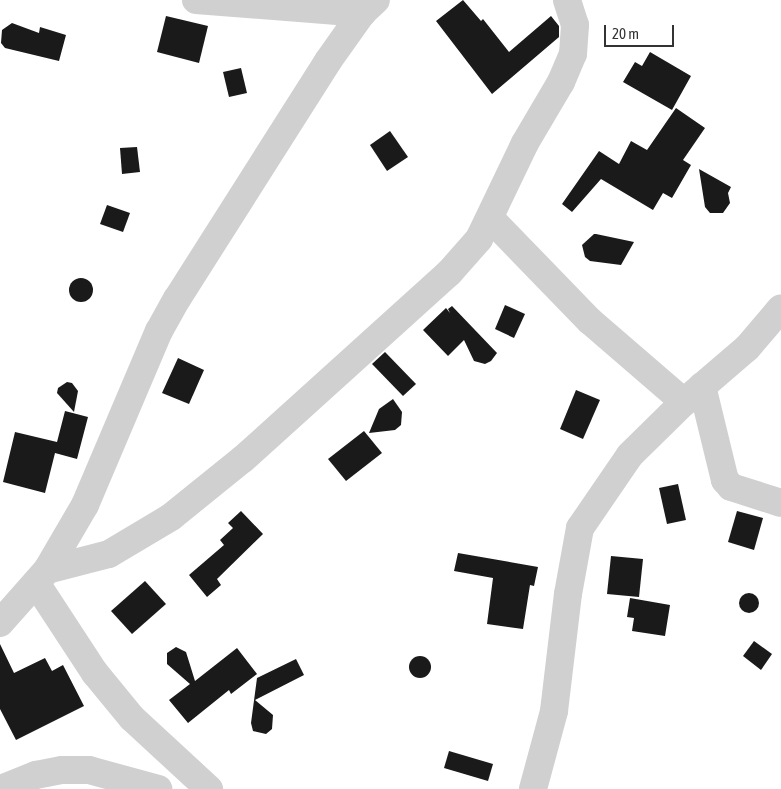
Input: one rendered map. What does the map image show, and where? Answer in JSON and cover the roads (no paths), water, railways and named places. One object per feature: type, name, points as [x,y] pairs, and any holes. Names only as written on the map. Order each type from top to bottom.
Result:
[{"type":"street","points":[[196,0],[369,7]]},
{"type":"street","points":[[41,576],[109,554],[171,517],[243,459],[449,272],[479,239],[491,219],[525,143],[562,82],[573,54],[574,25],[567,0]]},
{"type":"street","points":[[0,623],[41,576],[85,505],[164,323],[369,7]]},
{"type":"street","points":[[491,219],[590,321],[693,394],[725,480],[731,487],[781,503]]},
{"type":"street","points":[[533,789],[554,711],[568,594],[580,528],[630,456],[693,394],[747,348],[781,308]]},
{"type":"street","points":[[41,576],[95,673],[132,718],[209,789]]},
{"type":"street","points":[[1,789],[36,775],[62,770],[89,770],[158,789]]}]
